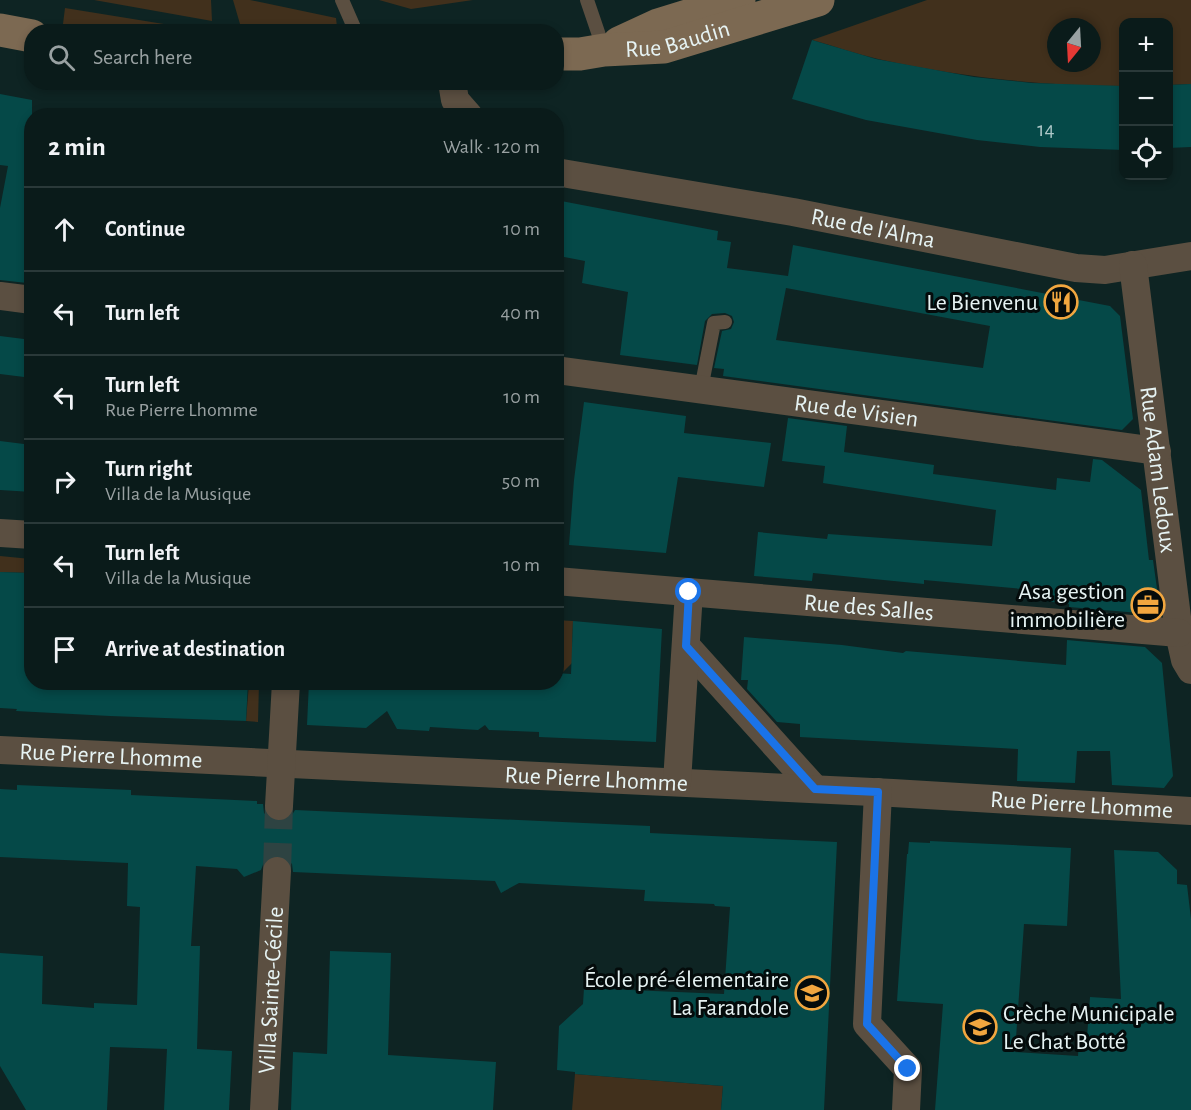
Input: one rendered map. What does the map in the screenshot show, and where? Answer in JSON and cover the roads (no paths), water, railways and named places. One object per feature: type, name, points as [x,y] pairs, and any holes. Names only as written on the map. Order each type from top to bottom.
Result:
[{"type":"main road","name":"Rue Baudin","points":[[604,50],[658,24],[739,0]]},
{"type":"main road","name":"Rue Baudin","points":[[564,54],[664,47],[818,0]]},
{"type":"main road","points":[[0,30],[24,34]]},
{"type":"street","points":[[453,90],[455,100],[462,108]]},
{"type":"street","name":"Rue de l'Alma","points":[[564,173],[793,212],[1076,268],[1105,270],[1191,256]]},
{"type":"street","name":"Rue Adam Ledoux","points":[[1133,266],[1179,633],[1185,660],[1191,670]]},
{"type":"street","points":[[0,296],[24,299]]},
{"type":"street","name":"Rue de Visien","points":[[564,371],[1157,451]]},
{"type":"street","points":[[0,532],[24,534]]},
{"type":"street","name":"Rue des Salles","points":[[564,582],[1179,633]]},
{"type":"street","points":[[677,782],[689,592]]},
{"type":"street","points":[[686,646],[815,789]]},
{"type":"street","points":[[279,806],[286,690]]},
{"type":"street","name":"Rue Pierre Lhomme","points":[[0,750],[249,760],[885,792],[1191,811]]},
{"type":"street","points":[[885,792],[867,1024],[908,1069],[906,1110]]},
{"type":"street","name":"Villa Sainte-Cécile","points":[[264,1110],[277,871]]},
{"type":"lane","points":[[342,0],[352,24]]},
{"type":"lane","points":[[587,0],[604,50]]},
{"type":"lane","points":[[701,389],[714,323],[725,322]]},
{"type":"tunnel","points":[[277,871],[279,806]]},
{"type":"place","name":"Le Bienvenu","points":[[1061,302]]},
{"type":"place","name":"Asa gestion immobilière","points":[[1148,605]]},
{"type":"place","name":"École pré-élementaire La Farandole","points":[[812,993]]},
{"type":"place","name":"Crèche Municipale Le Chat Botté","points":[[980,1027]]}]
